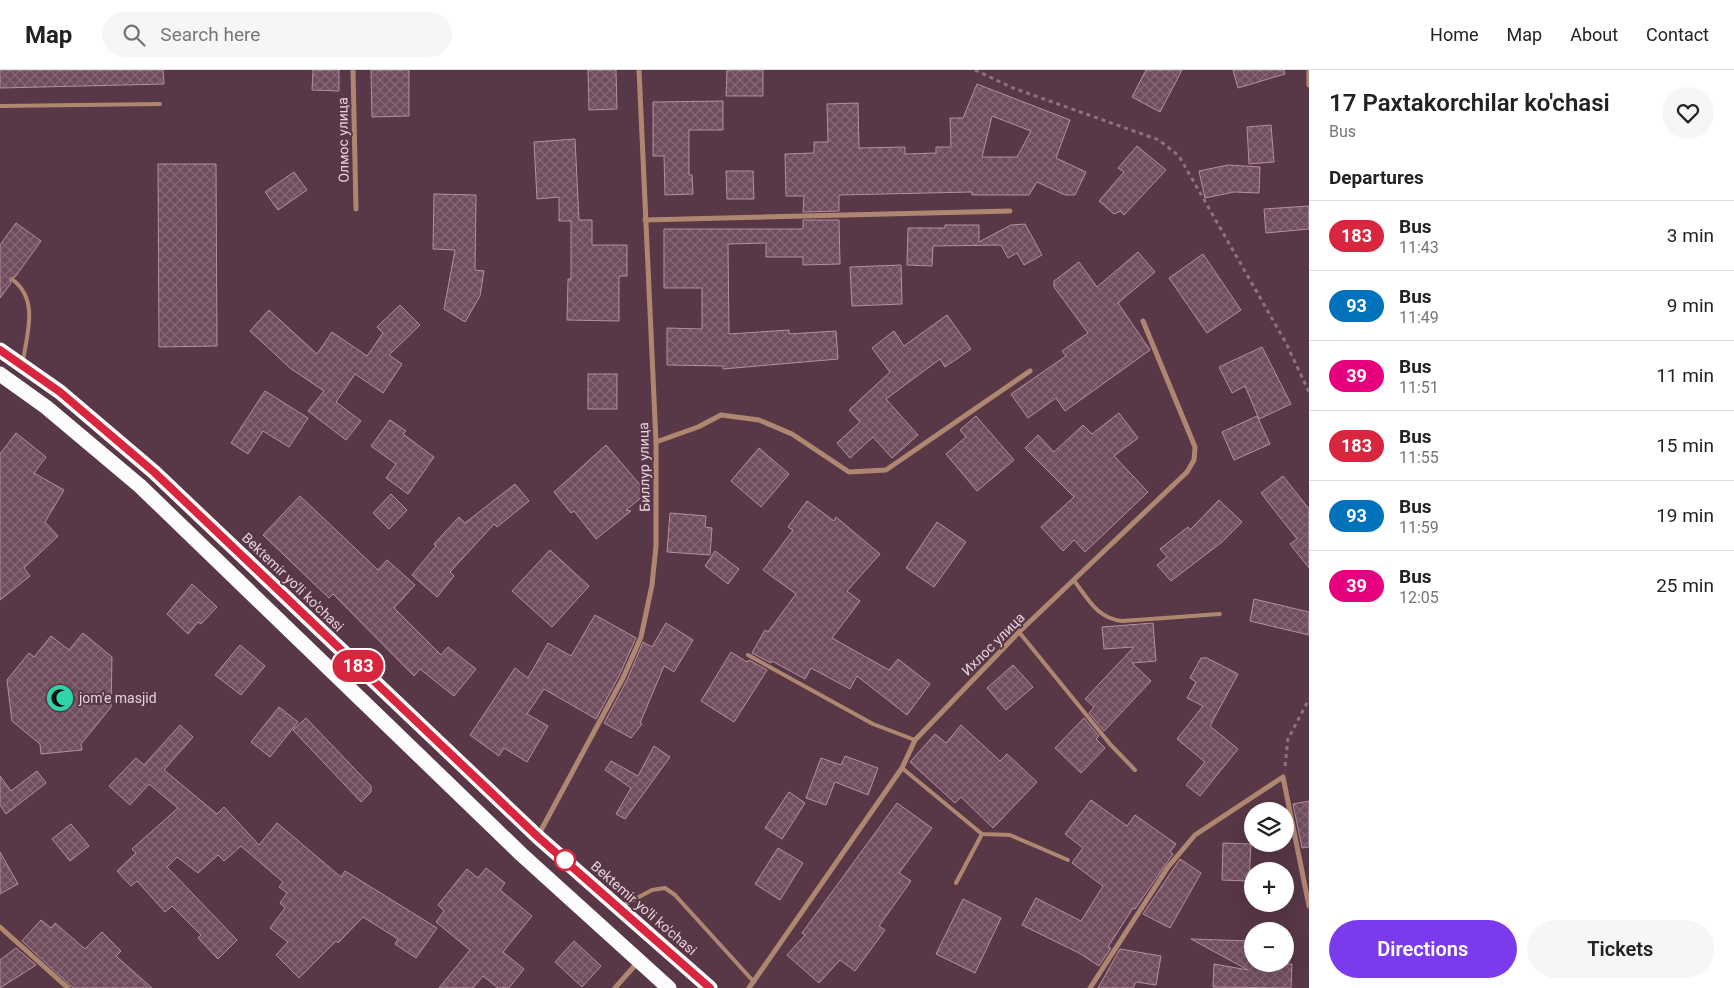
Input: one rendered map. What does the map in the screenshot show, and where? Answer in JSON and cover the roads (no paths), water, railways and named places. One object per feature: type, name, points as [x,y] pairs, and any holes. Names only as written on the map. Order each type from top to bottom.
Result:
[{"type":"highway","name":"Bektemir yo'li ko'chasi","points":[[0,350],[13,374],[46,407],[140,486],[521,854],[669,988]]},
{"type":"highway","name":"Bektemir yo'li ko'chasi","points":[[13,374],[60,392],[154,472],[538,837],[710,988]]},
{"type":"street","name":"Олмос улица","points":[[353,70],[356,209]]},
{"type":"street","name":"Биллур улица","points":[[538,837],[623,678],[641,637],[652,585],[656,546],[656,442],[639,70]]},
{"type":"street","points":[[1309,70],[1309,85]]},
{"type":"street","points":[[645,220],[1010,211]]},
{"type":"street","name":"Ихлос улица","points":[[749,988],[902,768],[915,740],[1019,632],[1074,582],[1187,472],[1194,460],[1195,447],[1143,321]]},
{"type":"street","points":[[656,442],[698,427],[721,415],[759,420],[792,434],[849,472],[886,470],[1030,371]]},
{"type":"street","points":[[1090,988],[1168,867],[1195,835],[1284,777],[1309,906]]},
{"type":"street","points":[[0,926],[68,988]]},
{"type":"street","points":[[615,988],[639,960]]},
{"type":"lane","points":[[0,106],[160,104]]},
{"type":"lane","points":[[13,280],[22,286],[31,308],[13,374]]},
{"type":"lane","points":[[1074,582],[1101,615],[1109,620],[1122,621],[1220,614]]},
{"type":"lane","points":[[1019,632],[1110,744],[1135,770]]},
{"type":"lane","points":[[748,655],[874,724],[915,740]]},
{"type":"lane","points":[[902,768],[982,834],[1010,835],[1068,860]]},
{"type":"lane","points":[[956,883],[982,834]]},
{"type":"lane","points":[[620,907],[652,890],[665,888],[675,894],[754,982]]},
{"type":"place","name":"jom'e masjid","points":[[60,698]]}]
